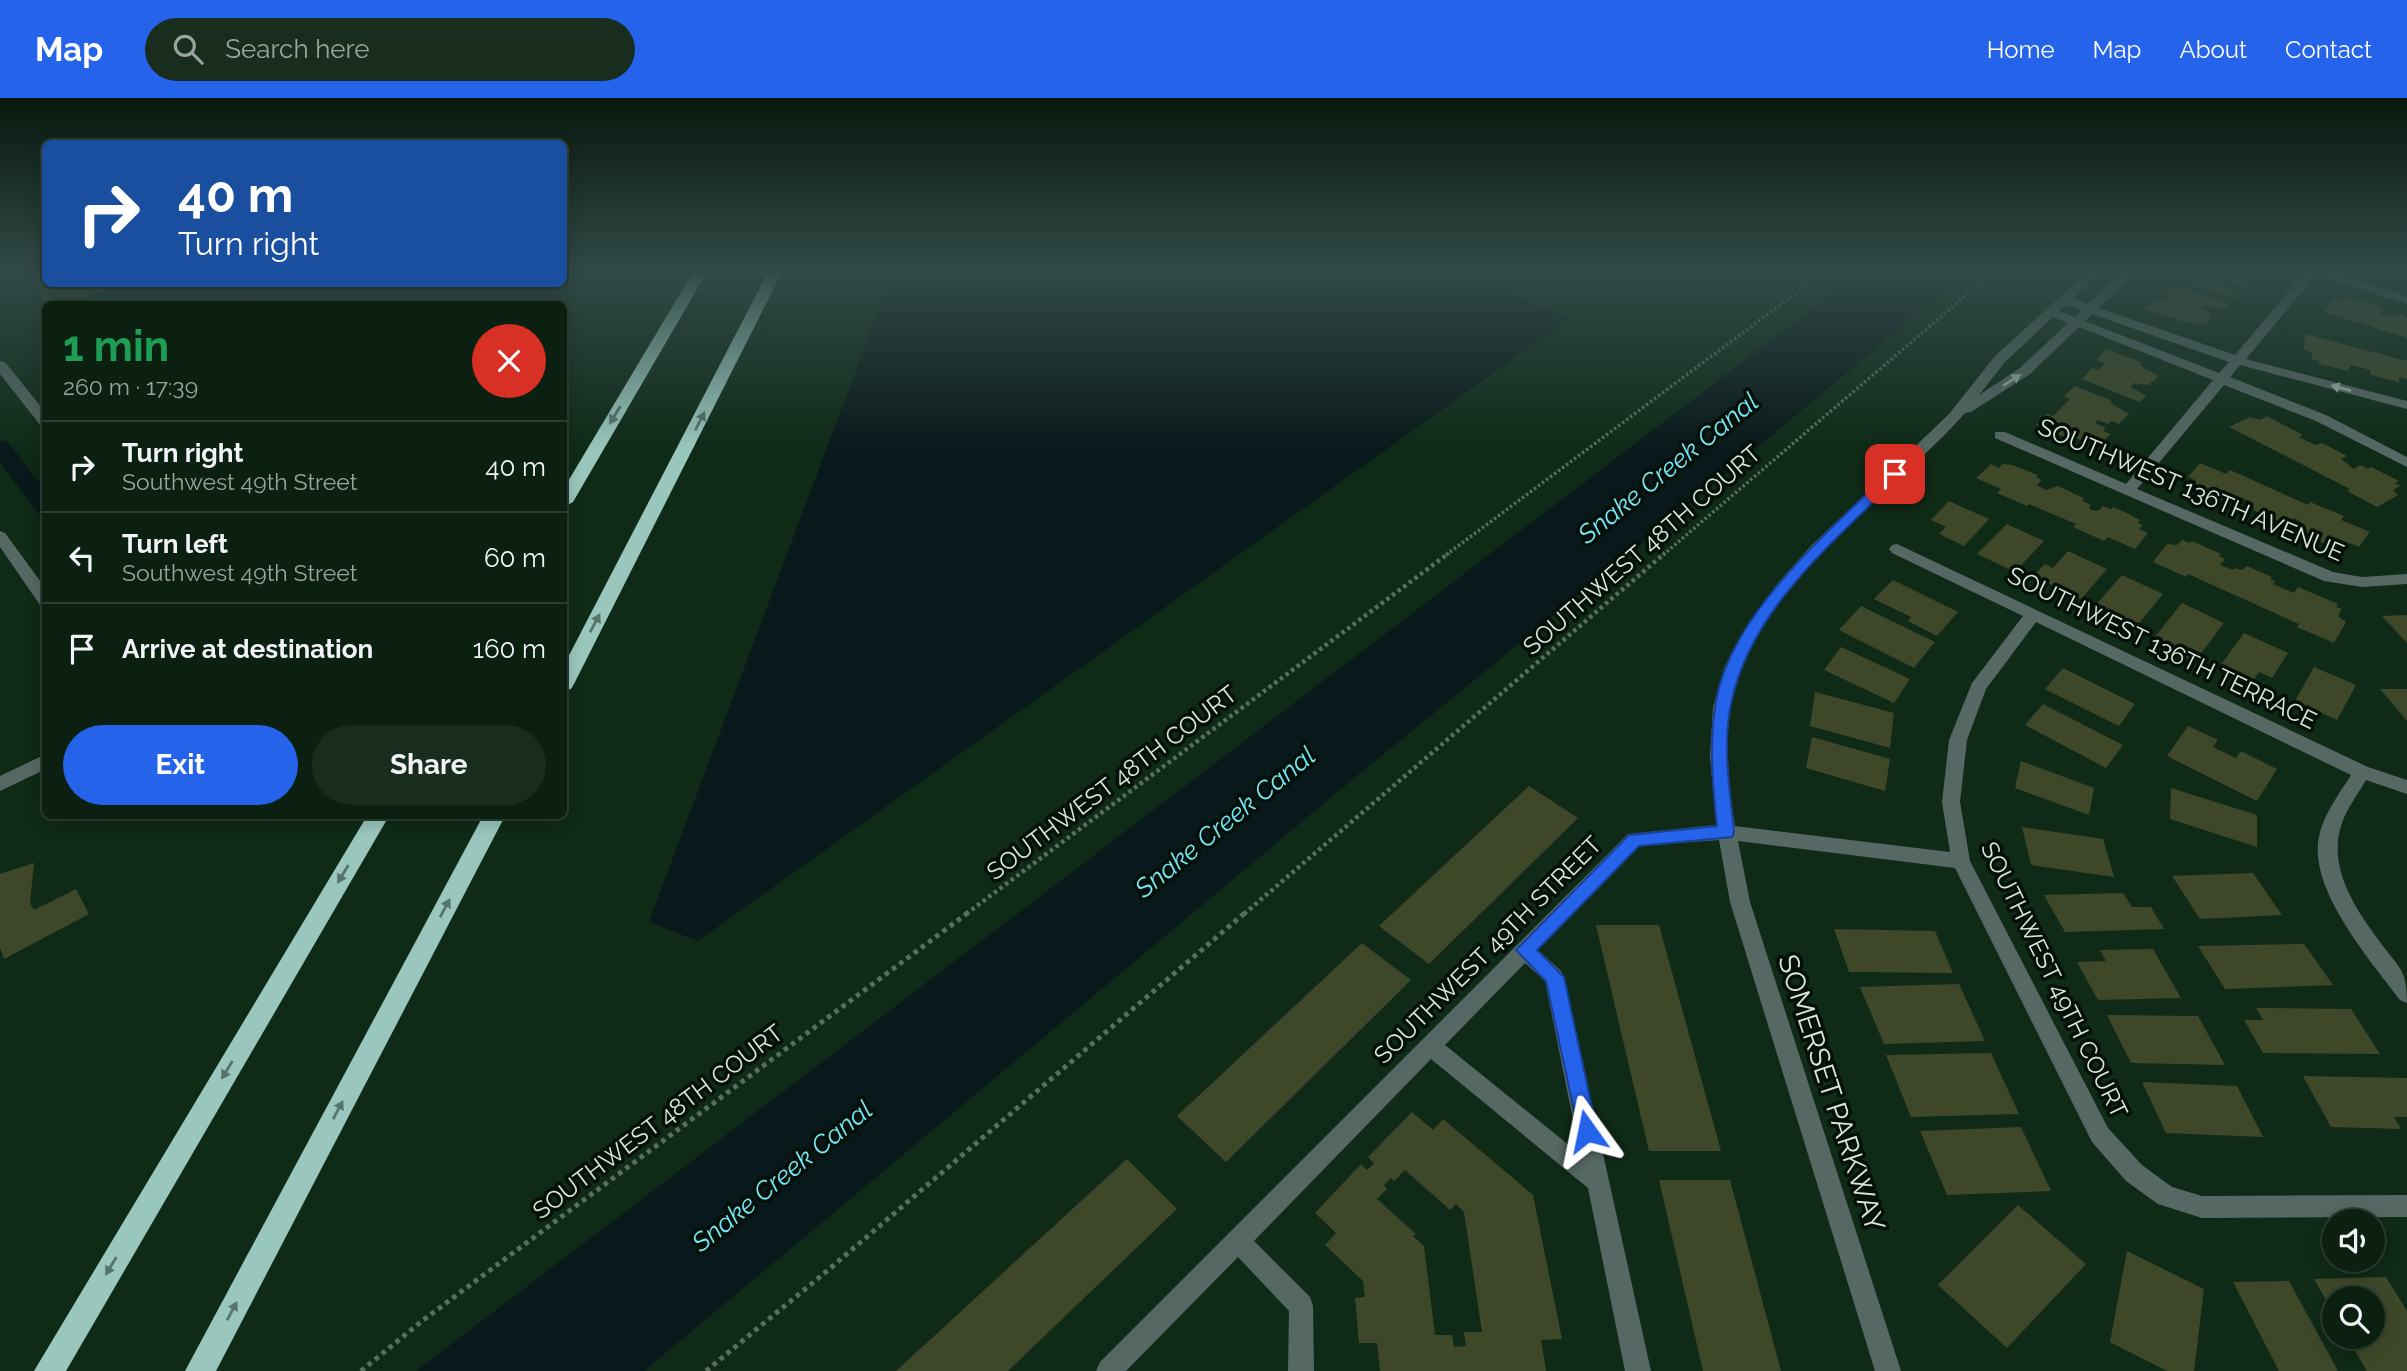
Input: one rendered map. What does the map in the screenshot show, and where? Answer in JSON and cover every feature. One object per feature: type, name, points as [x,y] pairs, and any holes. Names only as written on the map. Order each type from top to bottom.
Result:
[{"type":"highway","points":[[567,497],[665,331]]},
{"type":"highway","points":[[567,678],[745,331]]},
{"type":"highway","points":[[49,1371],[376,819]]},
{"type":"highway","points":[[200,1371],[492,819]]},
{"type":"street","points":[[1726,832],[1719,760],[1723,706],[1733,671],[1747,639],[1790,579],[1835,531],[1954,416],[1998,361],[2031,331]]},
{"type":"street","points":[[1954,416],[2025,372],[2069,331]]},
{"type":"street","points":[[2103,331],[2320,418],[2407,463]]},
{"type":"street","points":[[2155,331],[2239,361],[2407,405]]},
{"type":"street","points":[[2128,490],[2263,331]]},
{"type":"street","points":[[0,365],[42,418]]},
{"type":"street","name":"SOUTHWEST 136TH AVENUE","points":[[2000,435],[2330,577],[2362,582],[2407,579]]},
{"type":"street","points":[[0,536],[42,595]]},
{"type":"street","name":"SOUTHWEST 136TH TERRACE","points":[[1897,549],[2362,772],[2407,787]]},
{"type":"street","name":"SOUTHWEST 49TH COURT","points":[[2033,614],[1978,687],[1958,740],[1951,802],[1961,861],[2100,1135],[2134,1173],[2166,1196],[2202,1207],[2407,1206]]},
{"type":"street","points":[[0,784],[42,763]]},
{"type":"street","points":[[2362,772],[2331,824],[2327,855],[2341,899],[2407,994]]},
{"type":"street","name":"SOUTHWEST 49TH STREET","points":[[1112,1370],[1635,839],[1726,832],[1961,861]]},
{"type":"street","name":"SOMERSET PARKWAY","points":[[1726,832],[1740,902],[1888,1371]]},
{"type":"street","points":[[1525,950],[1555,977],[1638,1371]]},
{"type":"street","points":[[1431,1046],[1598,1182]]},
{"type":"street","points":[[1238,1241],[1301,1306],[1301,1371]]},
{"type":"path","name":"SOUTHWEST 48TH COURT","points":[[361,1371],[422,1321],[1745,331]]},
{"type":"path","name":"SOUTHWEST 48TH COURT","points":[[706,1371],[827,1272],[1924,331]]},
{"type":"water","points":[[871,331],[1552,331],[698,941],[649,922]]},
{"type":"water","name":"Snake Creek Canal","points":[[1783,331],[1896,331],[1353,779],[644,1371],[416,1371]]},
{"type":"building","points":[[2386,331],[2407,331],[2407,338]]},
{"type":"building","points":[[2305,334],[2407,361],[2407,379],[2399,377],[2399,382],[2371,375],[2370,370],[2351,365],[2348,371],[2319,364],[2319,361],[2312,359],[2312,353],[2304,350]]},
{"type":"building","points":[[2106,349],[2141,362],[2142,367],[2159,376],[2148,385],[2134,383],[2131,387],[2146,396],[2140,402],[2082,379],[2092,368],[2098,370],[2105,363],[2096,360]]},
{"type":"building","points":[[2075,386],[2110,400],[2129,414],[2119,424],[2098,420],[2095,423],[2106,428],[2103,431],[2111,434],[2100,444],[2071,440],[2036,425],[2047,414],[2053,416],[2070,399],[2064,396]]},
{"type":"building","points":[[2267,416],[2303,435],[2299,437],[2315,445],[2322,443],[2347,456],[2341,459],[2354,469],[2360,465],[2368,469],[2371,467],[2399,481],[2395,483],[2400,486],[2393,490],[2398,495],[2377,507],[2347,491],[2350,489],[2229,427],[2250,417],[2260,420]]},
{"type":"building","points":[[2200,463],[2226,474],[2230,470],[2308,505],[2310,502],[2344,516],[2341,520],[2370,532],[2359,547],[2349,543],[2347,547],[2341,545],[2339,548],[2326,544],[2308,536],[2309,534],[2302,531],[2305,525],[2294,518],[2291,522],[2285,520],[2283,523],[2253,510],[2254,508],[2249,506],[2250,501],[2245,499],[2237,497],[2228,503],[2199,490],[2200,487],[2194,484],[2197,481],[2188,477]]},
{"type":"building","points":[[1991,464],[1999,468],[2002,464],[2012,465],[2038,475],[2036,477],[2042,480],[2037,485],[2046,490],[2058,486],[2083,498],[2083,501],[2091,505],[2089,508],[2092,510],[2098,511],[2103,506],[2111,509],[2113,507],[2129,514],[2140,520],[2138,523],[2143,525],[2139,529],[2148,533],[2135,549],[2108,537],[2104,541],[2073,527],[2076,524],[1997,493],[2001,489],[1976,478]]},
{"type":"building","points":[[1949,501],[1989,519],[1964,546],[1939,534],[1946,527],[1931,520]]},
{"type":"building","points":[[2007,524],[2044,541],[2015,572],[1977,554]]},
{"type":"building","points":[[2182,540],[2190,543],[2192,541],[2221,554],[2219,556],[2225,559],[2220,565],[2233,570],[2242,570],[2247,566],[2272,577],[2270,579],[2275,581],[2273,584],[2294,593],[2298,587],[2338,604],[2336,607],[2342,609],[2338,616],[2346,622],[2334,643],[2297,627],[2299,624],[2188,574],[2186,577],[2153,562],[2167,544],[2177,545]]},
{"type":"building","points":[[2068,551],[2107,569],[2081,599],[2033,576],[2045,564],[2053,568]]},
{"type":"building","points":[[2122,575],[2163,594],[2136,627],[2094,607]]},
{"type":"building","points":[[1893,580],[1958,612],[1937,636],[1908,621],[1911,617],[1874,599]]},
{"type":"building","points":[[2182,603],[2224,623],[2193,664],[2171,653],[2175,648],[2154,638]]},
{"type":"building","points":[[1861,606],[1935,642],[1914,668],[1839,630]]},
{"type":"building","points":[[2382,616],[2407,617],[2407,643]]},
{"type":"building","points":[[2244,633],[2288,653],[2272,678],[2259,672],[2252,682],[2220,666]]},
{"type":"building","points":[[1841,647],[1910,679],[1894,703],[1824,670]]},
{"type":"building","points":[[2314,667],[2356,685],[2337,720],[2295,701]]},
{"type":"building","points":[[2063,668],[2135,704],[2119,726],[2045,689]]},
{"type":"building","points":[[2380,689],[2407,689],[2407,721]]},
{"type":"building","points":[[1815,692],[1894,713],[1890,748],[1810,726]]},
{"type":"building","points":[[2043,704],[2123,745],[2106,768],[2025,725]]},
{"type":"building","points":[[2188,726],[2218,740],[2213,747],[2236,758],[2241,751],[2277,769],[2257,801],[2167,756]]},
{"type":"building","points":[[1812,737],[1890,759],[1885,791],[1806,768]]},
{"type":"building","points":[[2021,761],[2094,788],[2089,815],[2015,788]]},
{"type":"building","points":[[1529,786],[1578,818],[1429,964],[1379,926]]},
{"type":"building","points":[[2171,788],[2257,815],[2257,847],[2170,819]]},
{"type":"building","points":[[2022,827],[2103,839],[2114,877],[2031,865]]},
{"type":"building","points":[[34,863],[30,903],[34,910],[76,889],[89,914],[4,959],[0,948],[0,874]]},
{"type":"building","points":[[2253,873],[2282,915],[2200,919],[2172,876]]},
{"type":"building","points":[[2123,893],[2132,907],[2151,907],[2164,929],[2065,932],[2044,895]]},
{"type":"building","points":[[1596,925],[1659,925],[1721,1151],[1649,1151]]},
{"type":"building","points":[[1834,929],[1935,931],[1953,973],[1849,972]]},
{"type":"building","points":[[1362,943],[1411,980],[1226,1162],[1177,1116]]},
{"type":"building","points":[[2304,944],[2333,985],[2225,989],[2198,946]]},
{"type":"building","points":[[2153,949],[2181,998],[2098,1000],[2077,962],[2106,961],[2100,950]]},
{"type":"building","points":[[1959,984],[1985,1041],[1884,1044],[1860,987]]},
{"type":"building","points":[[2256,1008],[2351,1009],[2380,1054],[2263,1053],[2244,1020],[2263,1020]]},
{"type":"building","points":[[2107,1015],[2198,1016],[2225,1065],[2131,1063]]},
{"type":"building","points":[[1991,1053],[2019,1114],[1911,1117],[1886,1055]]},
{"type":"building","points":[[2303,1076],[2407,1078],[2407,1117],[2394,1117],[2401,1129],[2331,1127]]},
{"type":"building","points":[[2142,1082],[2237,1086],[2263,1137],[2166,1133]]},
{"type":"building","points":[[1412,1112],[1433,1130],[1443,1119],[1533,1195],[1562,1339],[1541,1340],[1546,1371],[1380,1371],[1377,1343],[1359,1343],[1355,1298],[1365,1297],[1363,1281],[1325,1245],[1336,1233],[1315,1213],[1361,1164],[1367,1170],[1374,1163],[1368,1157]],"holes":[[[1405,1170],[1450,1210],[1456,1204],[1464,1212],[1482,1332],[1464,1332],[1466,1346],[1454,1347],[1452,1335],[1435,1335],[1424,1246],[1413,1236],[1416,1234],[1377,1199],[1387,1189],[1384,1185],[1391,1178],[1394,1181]]]},
{"type":"building","points":[[2021,1127],[2051,1191],[1947,1195],[1920,1131]]},
{"type":"building","points":[[1127,1159],[1177,1209],[1008,1371],[896,1371]]},
{"type":"building","points":[[1659,1180],[1730,1180],[1781,1371],[1703,1371]]},
{"type":"building","points":[[2018,1205],[2086,1264],[2007,1348],[1938,1285]]},
{"type":"building","points":[[2127,1251],[2204,1289],[2194,1371],[2167,1371],[2110,1342]]},
{"type":"building","points":[[2386,1277],[2407,1311],[2407,1371],[2367,1371],[2354,1349],[2385,1349],[2385,1286],[2322,1286],[2322,1293],[2314,1279]]},
{"type":"building","points":[[2289,1281],[2322,1342],[2322,1349],[2326,1349],[2338,1371],[2279,1371],[2233,1282]]},
{"type":"waterway","points":[[0,447],[42,503]]},
{"type":"route","points":[[1587,1131],[1555,977],[1525,950],[1635,839],[1726,832],[1719,760],[1723,706],[1733,671],[1747,639],[1790,579],[1835,531],[1895,474]]}]
